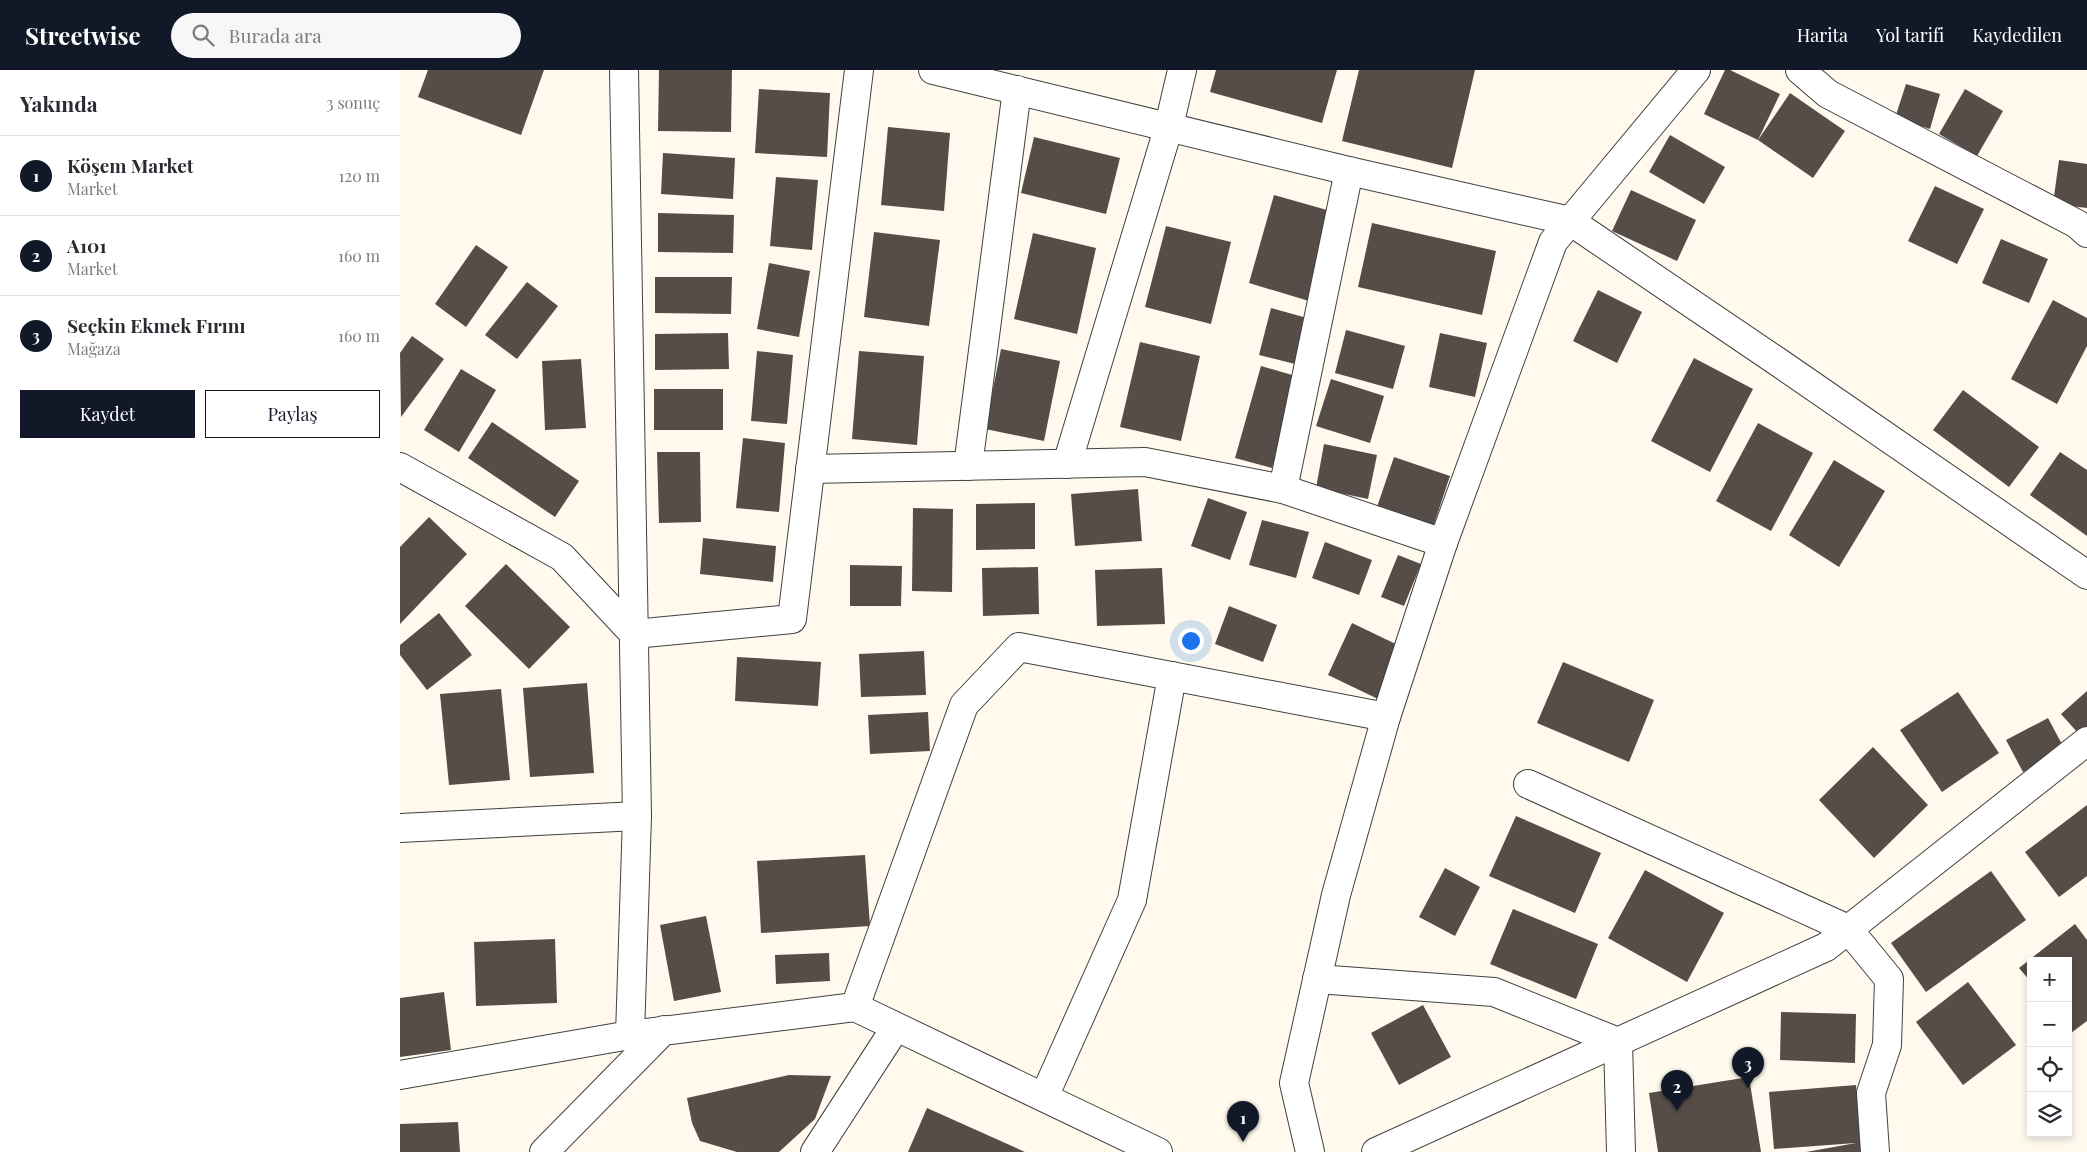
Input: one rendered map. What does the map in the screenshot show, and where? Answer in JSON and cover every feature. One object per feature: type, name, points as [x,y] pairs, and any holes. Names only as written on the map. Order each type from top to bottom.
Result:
[{"type":"street","points":[[624,70],[637,816],[630,1035]]},
{"type":"street","points":[[634,634],[792,619],[859,70]]},
{"type":"street","points":[[933,70],[1349,171],[1570,221],[1789,369],[2087,575]]},
{"type":"street","points":[[1067,464],[1169,126],[1182,70]]},
{"type":"street","points":[[1310,1152],[1294,1083],[1336,896],[1386,717],[1443,543],[1553,242],[1696,70]]},
{"type":"street","points":[[1800,70],[1828,94],[2077,224],[2087,233]]},
{"type":"street","points":[[968,466],[1017,90]]},
{"type":"street","points":[[1283,489],[1349,171]]},
{"type":"street","points":[[810,469],[1145,462],[1283,489],[1443,543]]},
{"type":"street","points":[[400,467],[562,557],[634,634]]},
{"type":"street","points":[[855,1007],[964,705],[1019,647],[1386,717]]},
{"type":"street","points":[[1044,1097],[1132,900],[1172,676]]},
{"type":"street","points":[[1376,1152],[1826,947],[2087,741]]},
{"type":"street","points":[[1528,784],[1848,929],[1889,979],[1887,1045],[1871,1093],[1875,1152]]},
{"type":"street","points":[[400,828],[637,816]]},
{"type":"street","points":[[1317,979],[1494,992],[1618,1042]]},
{"type":"street","points":[[400,1075],[630,1035],[855,1007],[1158,1152]]},
{"type":"street","points":[[815,1152],[896,1027]]},
{"type":"street","points":[[544,1152],[664,1030]]},
{"type":"street","points":[[1618,1042],[1621,1152]]},
{"type":"building","points":[[428,70],[544,70],[521,135],[418,97]]},
{"type":"building","points":[[659,70],[732,70],[731,132],[658,131]]},
{"type":"building","points":[[1216,70],[1337,70],[1322,123],[1210,92]]},
{"type":"building","points":[[1359,70],[1475,70],[1452,168],[1342,141]]},
{"type":"building","points":[[1725,70],[1730,70],[1780,94],[1758,140],[1704,114]]},
{"type":"building","points":[[1906,84],[1940,94],[1930,129],[1895,118]]},
{"type":"building","points":[[759,89],[830,93],[827,157],[755,153]]},
{"type":"building","points":[[1965,89],[2003,111],[1977,156],[1939,134]]},
{"type":"building","points":[[1790,93],[1845,131],[1813,178],[1758,140]]},
{"type":"building","points":[[888,127],[950,133],[944,211],[881,205]]},
{"type":"building","points":[[1670,135],[1725,167],[1704,204],[1649,172]]},
{"type":"building","points":[[1034,137],[1120,158],[1106,214],[1021,193]]},
{"type":"building","points":[[663,153],[735,158],[733,199],[661,194]]},
{"type":"building","points":[[2059,160],[2087,164],[2087,208],[2053,204]]},
{"type":"building","points":[[776,177],[818,180],[812,250],[770,246]]},
{"type":"building","points":[[1935,186],[1984,209],[1957,264],[1908,241]]},
{"type":"building","points":[[1631,190],[1696,220],[1677,261],[1612,231]]},
{"type":"building","points":[[1274,195],[1334,212],[1309,301],[1249,283]]},
{"type":"building","points":[[658,213],[734,215],[733,253],[658,252]]},
{"type":"building","points":[[1372,223],[1496,251],[1482,315],[1358,287]]},
{"type":"building","points":[[1166,226],[1231,242],[1211,324],[1145,307]]},
{"type":"building","points":[[874,232],[940,240],[929,326],[864,317]]},
{"type":"building","points":[[1033,233],[1096,248],[1077,334],[1014,319]]},
{"type":"building","points":[[2001,239],[2048,259],[2029,303],[1982,283]]},
{"type":"building","points":[[476,245],[508,267],[466,327],[435,304]]},
{"type":"building","points":[[769,263],[810,271],[799,337],[757,329]]},
{"type":"building","points":[[655,277],[732,277],[731,314],[655,313]]},
{"type":"building","points":[[527,282],[558,306],[517,359],[485,335]]},
{"type":"building","points":[[1598,290],[1642,312],[1617,363],[1573,341]]},
{"type":"building","points":[[2053,300],[2087,318],[2087,346],[2057,404],[2011,379]]},
{"type":"building","points":[[1271,308],[1307,318],[1295,364],[1259,355]]},
{"type":"building","points":[[1346,330],[1405,346],[1393,389],[1335,373]]},
{"type":"building","points":[[728,333],[729,369],[655,370],[655,334]]},
{"type":"building","points":[[1440,333],[1487,343],[1475,397],[1429,387]]},
{"type":"building","points":[[412,336],[444,359],[401,417],[400,353]]},
{"type":"building","points":[[1140,342],[1200,356],[1181,441],[1120,427]]},
{"type":"building","points":[[1001,349],[1060,361],[1044,441],[985,429]]},
{"type":"building","points":[[757,351],[793,355],[787,424],[751,421]]},
{"type":"building","points":[[859,351],[924,356],[917,445],[852,439]]},
{"type":"building","points":[[1694,358],[1753,389],[1710,472],[1651,441]]},
{"type":"building","points":[[581,359],[586,428],[545,430],[542,361]]},
{"type":"building","points":[[1261,366],[1299,377],[1272,468],[1235,458]]},
{"type":"building","points":[[461,369],[496,390],[459,452],[424,430]]},
{"type":"building","points":[[1331,379],[1384,396],[1370,443],[1316,426]]},
{"type":"building","points":[[654,389],[723,389],[723,430],[654,430]]},
{"type":"building","points":[[1963,390],[2039,447],[2009,487],[1933,430]]},
{"type":"building","points":[[492,422],[579,481],[555,517],[468,458]]},
{"type":"building","points":[[1758,423],[1813,453],[1771,531],[1716,501]]},
{"type":"building","points":[[743,438],[785,443],[779,512],[736,508]]},
{"type":"building","points":[[1324,444],[1377,455],[1368,499],[1316,488]]},
{"type":"building","points":[[657,452],[700,452],[701,522],[659,523]]},
{"type":"building","points":[[2060,452],[2087,470],[2087,536],[2030,495]]},
{"type":"building","points":[[1394,457],[1450,476],[1433,527],[1377,507]]},
{"type":"building","points":[[1834,460],[1885,491],[1839,567],[1789,535]]},
{"type":"building","points":[[1138,489],[1142,541],[1075,546],[1071,494]]},
{"type":"building","points":[[1208,498],[1247,512],[1230,560],[1191,546]]},
{"type":"building","points":[[1035,503],[1035,549],[976,550],[976,504]]},
{"type":"building","points":[[913,508],[953,509],[952,592],[912,591]]},
{"type":"building","points":[[429,517],[467,554],[400,624],[400,547]]},
{"type":"building","points":[[1262,520],[1309,532],[1296,578],[1249,565]]},
{"type":"building","points":[[703,538],[776,546],[773,582],[700,574]]},
{"type":"building","points":[[1325,542],[1372,560],[1359,595],[1312,578]]},
{"type":"building","points":[[1398,555],[1421,564],[1404,606],[1381,597]]},
{"type":"building","points":[[506,564],[570,627],[529,669],[465,606]]},
{"type":"building","points":[[850,565],[902,566],[901,606],[850,606]]},
{"type":"building","points":[[1038,567],[1039,614],[983,616],[982,568]]},
{"type":"building","points":[[1162,568],[1165,624],[1097,626],[1095,570]]},
{"type":"building","points":[[1229,606],[1277,625],[1263,662],[1215,644]]},
{"type":"building","points":[[439,613],[472,655],[427,690],[400,655],[400,645]]},
{"type":"building","points":[[1352,623],[1402,647],[1378,699],[1328,675]]},
{"type":"building","points":[[924,651],[926,695],[861,697],[859,654]]},
{"type":"building","points":[[737,657],[821,662],[818,706],[735,701]]},
{"type":"building","points":[[1563,662],[1654,700],[1629,762],[1537,723]]},
{"type":"building","points":[[587,683],[594,773],[530,777],[523,688]]},
{"type":"building","points":[[501,689],[510,780],[449,785],[440,694]]},
{"type":"building","points":[[2087,691],[2087,726],[2078,733],[2061,714]]},
{"type":"building","points":[[1958,692],[1999,753],[1942,792],[1900,730]]},
{"type":"building","points":[[928,712],[930,751],[870,754],[868,715]]},
{"type":"building","points":[[2048,718],[2065,750],[2023,772],[2006,740]]},
{"type":"building","points":[[1873,747],[1928,805],[1874,858],[1819,800]]},
{"type":"building","points":[[2087,805],[2087,876],[2059,897],[2025,852]]},
{"type":"building","points":[[1516,816],[1601,853],[1575,913],[1489,876]]},
{"type":"building","points":[[865,855],[870,926],[761,933],[757,861]]},
{"type":"building","points":[[1445,868],[1480,887],[1455,936],[1419,917]]},
{"type":"building","points":[[1645,870],[1724,913],[1687,982],[1608,938]]},
{"type":"building","points":[[1991,871],[2026,920],[1926,992],[1891,943]]},
{"type":"building","points":[[1513,909],[1598,944],[1576,999],[1490,964]]},
{"type":"building","points":[[706,916],[721,992],[674,1001],[660,925]]},
{"type":"building","points":[[2075,924],[2087,940],[2087,1021],[2072,1032],[2072,957],[2033,957]]},
{"type":"building","points":[[555,939],[557,1003],[476,1006],[474,942]]},
{"type":"building","points":[[829,953],[830,981],[776,984],[775,955]]},
{"type":"building","points":[[2027,962],[2027,977],[2019,968]]},
{"type":"building","points":[[1968,982],[2016,1045],[1963,1085],[1916,1022]]},
{"type":"building","points":[[444,992],[451,1050],[400,1057],[400,998]]},
{"type":"building","points":[[1423,1005],[1451,1057],[1399,1085],[1371,1033]]},
{"type":"building","points":[[1781,1012],[1856,1014],[1855,1063],[1780,1060]]},
{"type":"building","points":[[789,1075],[831,1076],[815,1119],[779,1152],[737,1152],[700,1141],[692,1123],[687,1098]]},
{"type":"building","points":[[1749,1077],[1761,1152],[1658,1152],[1649,1093]]},
{"type":"building","points":[[1856,1085],[1861,1152],[1806,1152],[1856,1143],[1774,1149],[1769,1092]]},
{"type":"building","points":[[927,1108],[1025,1152],[908,1152]]},
{"type":"building","points":[[458,1122],[460,1152],[400,1152],[400,1124]]},
{"type":"place","name":"Seçkin Ekmek Fırını","points":[[1748,1088]]},
{"type":"place","name":"A101","points":[[1677,1111]]},
{"type":"place","name":"Köşem Market","points":[[1243,1142]]}]
